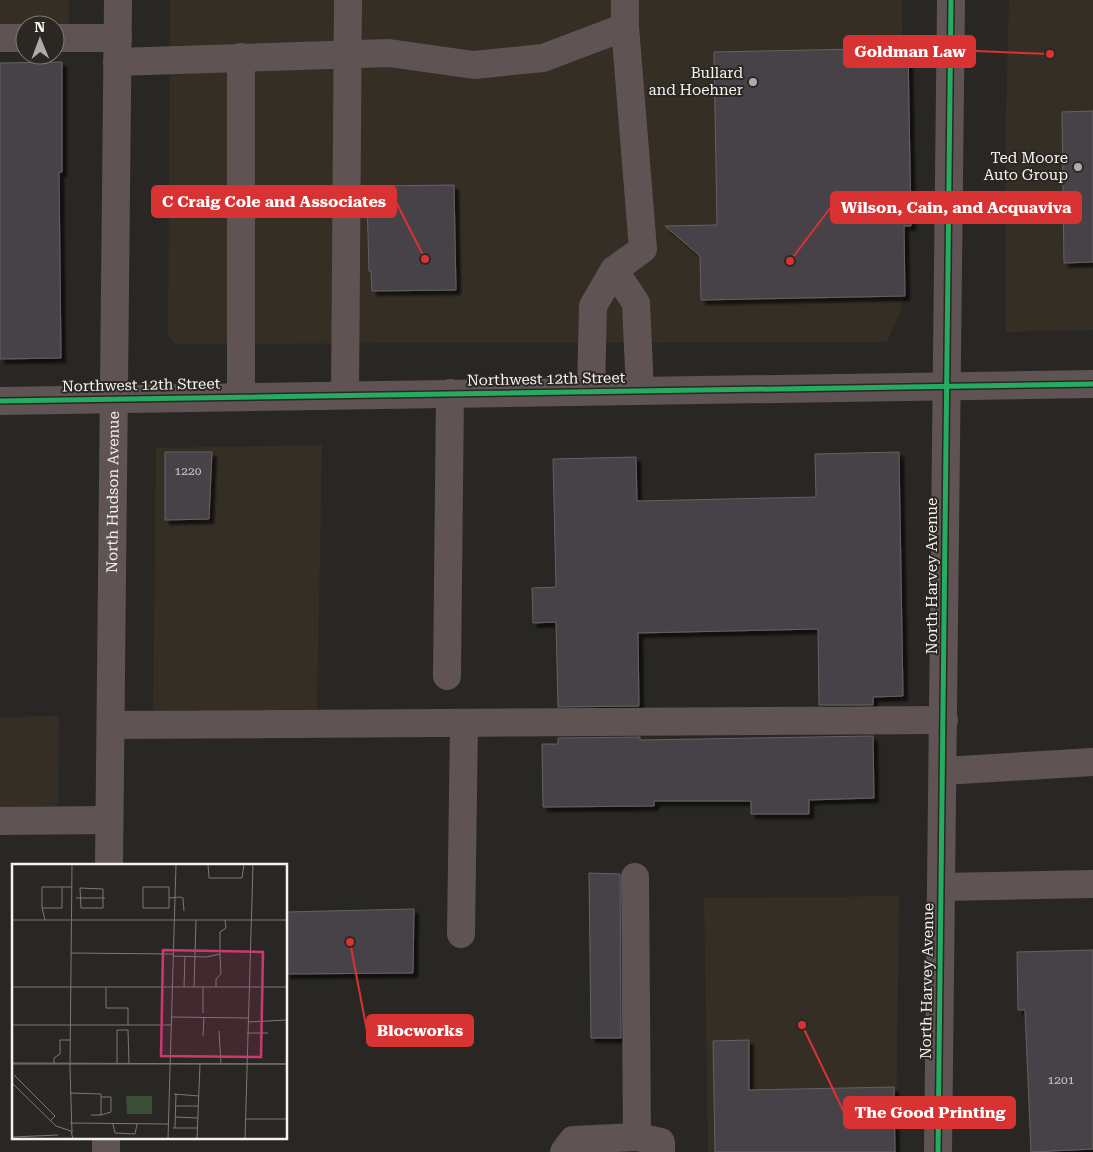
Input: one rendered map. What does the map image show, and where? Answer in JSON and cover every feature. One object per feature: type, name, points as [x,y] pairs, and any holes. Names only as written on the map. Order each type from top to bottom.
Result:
[{"type":"street","name":"North Hudson Avenue","points":[[109,864],[118,0]]},
{"type":"street","points":[[345,395],[346,53],[348,0]]},
{"type":"street","points":[[591,391],[593,306],[614,270],[643,249],[624,27],[625,0]]},
{"type":"street","name":"North Harvey Avenue","points":[[938,1152],[950,0]]},
{"type":"street","points":[[65,40],[118,50],[242,57],[390,52],[474,65],[543,58],[624,27]]},
{"type":"street","points":[[0,38],[15,38]]},
{"type":"street","points":[[241,396],[242,57]]},
{"type":"street","points":[[614,270],[636,303],[640,391]]},
{"type":"street","name":"Northwest 12th Street","points":[[0,401],[1093,384]]},
{"type":"street","points":[[447,676],[450,393]]},
{"type":"street","points":[[111,725],[944,720]]},
{"type":"street","points":[[461,934],[464,723]]},
{"type":"street","points":[[943,771],[1093,762]]},
{"type":"street","points":[[0,821],[109,820]]},
{"type":"street","points":[[635,877],[637,1136]]},
{"type":"street","points":[[941,887],[1093,884]]},
{"type":"street","points":[[564,1152],[573,1140],[637,1136],[661,1142],[661,1152]]},
{"type":"shaded area","points":[[0,0],[69,0],[69,27],[65,26],[65,15],[15,15],[15,26],[0,26]]},
{"type":"shaded area","points":[[170,0],[902,0],[904,226],[902,308],[887,342],[175,344],[168,336]]},
{"type":"shaded area","points":[[1009,0],[1093,0],[1093,330],[1006,332],[1006,111]]},
{"type":"shaded area","points":[[322,445],[317,711],[153,710],[156,448]]},
{"type":"shaded area","points":[[59,716],[58,806],[0,808],[0,717]]},
{"type":"shaded area","points":[[899,896],[896,1152],[708,1152],[704,898]]},
{"type":"building","points":[[908,48],[911,226],[904,226],[905,296],[701,300],[700,256],[665,226],[717,225],[714,52]]},
{"type":"building","points":[[0,63],[15,63],[15,65],[62,65],[62,172],[59,172],[61,358],[0,359]]},
{"type":"building","name":"Ted Moore Auto Group","points":[[1093,111],[1093,262],[1064,263],[1062,112]]},
{"type":"building","points":[[454,185],[456,290],[372,291],[371,271],[369,271],[367,199],[370,199],[370,186]]},
{"type":"building","points":[[165,452],[212,452],[209,519],[165,520]]},
{"type":"building","points":[[899,452],[903,696],[873,697],[873,705],[819,705],[818,629],[638,633],[639,706],[558,707],[556,622],[533,623],[532,588],[556,587],[553,459],[636,457],[637,501],[816,497],[815,454]]},
{"type":"building","points":[[873,736],[874,798],[809,800],[809,814],[751,814],[751,801],[654,801],[654,806],[543,807],[542,744],[558,744],[558,738],[640,737],[640,740]]},
{"type":"building","points":[[589,873],[620,874],[621,1038],[591,1038]]},
{"type":"building","points":[[414,909],[413,973],[288,974],[288,912]]},
{"type":"building","points":[[1093,950],[1093,1149],[1031,1152],[1025,1010],[1018,1010],[1017,952]]},
{"type":"building","points":[[749,1040],[749,1090],[894,1087],[895,1152],[715,1152],[713,1041]]},
{"type":"cycle path","points":[[938,1152],[951,0]]},
{"type":"cycle path","points":[[0,401],[1093,384]]},
{"type":"place","name":"Goldman Law","points":[[1050,54]]},
{"type":"place","name":"Bullard and Hoehner","points":[[753,82]]},
{"type":"place","name":"Ted Moore Auto Group","points":[[1078,167]]},
{"type":"place","name":"C Craig Cole and Associates","points":[[425,259]]},
{"type":"place","name":"Wilson, Cain, and Acquaviva","points":[[790,261]]},
{"type":"place","name":"Blocworks","points":[[350,942]]},
{"type":"place","name":"The Good Printing","points":[[802,1025]]}]
